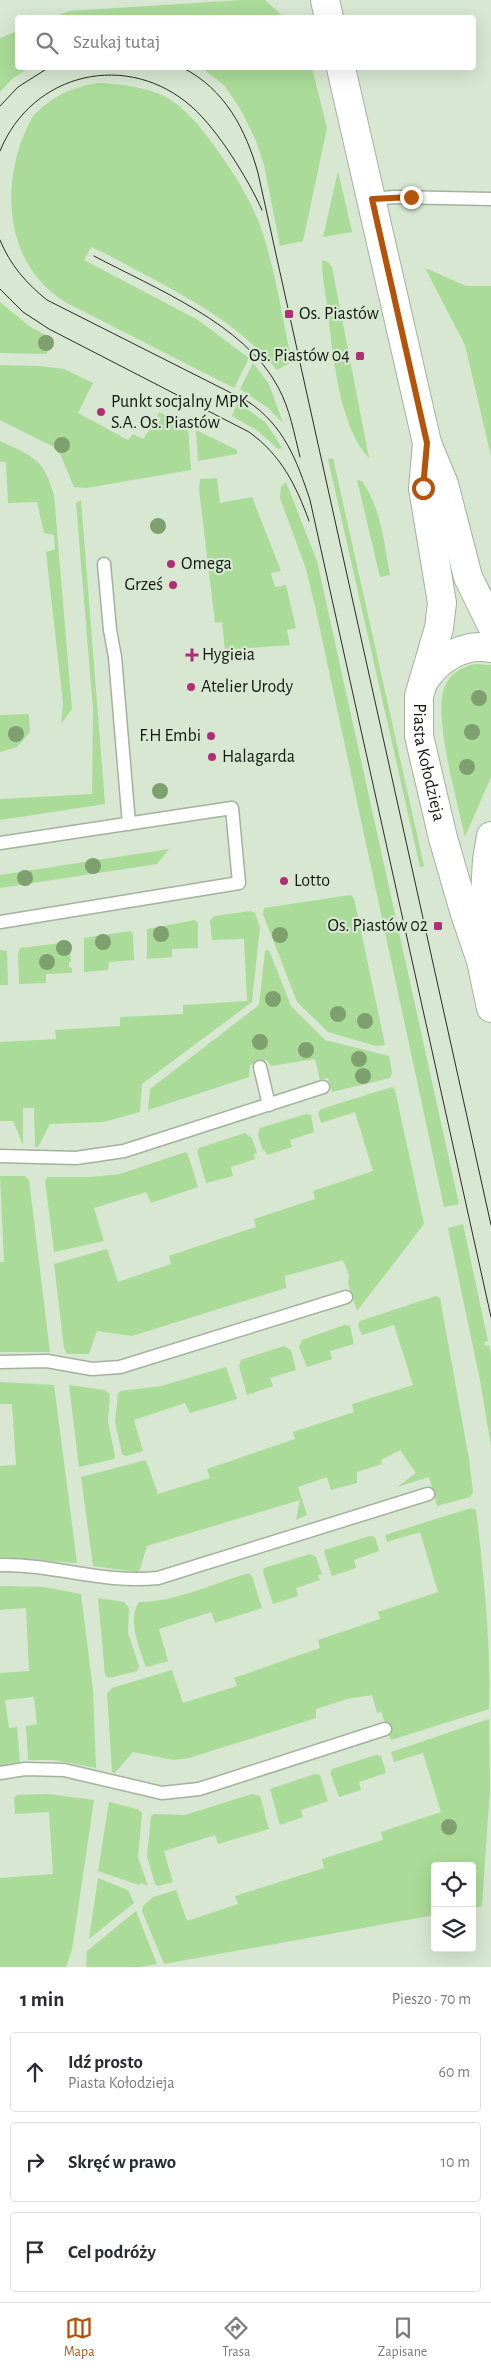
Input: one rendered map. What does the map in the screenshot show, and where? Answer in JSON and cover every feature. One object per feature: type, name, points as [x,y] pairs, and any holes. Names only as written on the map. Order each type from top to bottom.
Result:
[{"type":"street","points":[[325,0],[328,15]]},
{"type":"street","name":"Piasta Kołodzieja","points":[[341,70],[427,443],[444,484],[468,577],[491,624]]},
{"type":"street","name":"Piasta Kołodzieja","points":[[427,443],[423,488],[442,604],[439,628],[421,686],[418,706],[419,736],[443,838],[481,961],[491,1008]]},
{"type":"street","name":"Piasta Kołodzieja","points":[[421,686],[439,663],[451,655],[471,647],[491,648]]},
{"type":"street","name":"Piasta Kołodzieja","points":[[443,838],[462,849],[475,848],[491,835]]},
{"type":"street","name":"Piasta Kołodzieja","points":[[481,961],[487,860],[491,835]]},
{"type":"lane","points":[[372,199],[394,197],[491,199]]},
{"type":"lane","points":[[104,564],[110,630],[115,657],[129,824]]},
{"type":"lane","points":[[0,843],[232,808],[239,883],[0,922]]},
{"type":"lane","points":[[260,1068],[269,1105]]},
{"type":"lane","points":[[0,1156],[99,1156],[124,1151],[323,1087]]},
{"type":"lane","points":[[0,1362],[47,1361],[92,1368],[120,1367],[346,1297]]},
{"type":"lane","points":[[0,1565],[36,1565],[132,1580],[158,1578],[428,1494]]},
{"type":"lane","points":[[0,1773],[25,1769],[64,1770],[162,1793],[199,1789],[385,1730]]},
{"type":"green space","points":[[265,0],[282,15],[59,15],[70,11]]},
{"type":"green space","points":[[15,32],[15,70],[26,70],[12,79],[0,92],[0,38]]},
{"type":"green space","points":[[205,70],[312,70],[327,128],[303,241],[280,246],[264,165],[256,141],[242,112],[225,86]]},
{"type":"green space","points":[[99,83],[142,88],[173,101],[197,124],[226,163],[246,194],[261,228],[275,278],[292,362],[277,370],[249,341],[216,316],[164,285],[91,247],[84,260],[198,320],[249,358],[234,388],[65,302],[44,285],[28,264],[18,241],[12,216],[11,190],[15,164],[22,139],[33,116],[48,103],[71,90]]},
{"type":"green space","points":[[338,171],[352,232],[323,237]]},
{"type":"green space","points":[[322,260],[328,262],[332,267],[369,458],[359,446],[345,412],[340,393],[333,354]]},
{"type":"green space","points":[[425,268],[466,286],[491,286],[491,456],[465,345]]},
{"type":"green space","points":[[0,302],[29,326],[54,340],[46,354],[0,353]]},
{"type":"green space","points":[[253,363],[269,384],[283,423],[268,408],[240,389]]},
{"type":"green space","points":[[0,365],[64,369],[93,383],[78,413],[128,440],[133,434],[143,439],[150,429],[155,430],[161,418],[157,416],[159,412],[188,427],[191,470],[86,488],[74,487],[61,456],[52,446],[0,420]]},
{"type":"green space","points":[[238,402],[266,423],[282,448],[278,449],[258,431],[232,416]]},
{"type":"green space","points":[[196,430],[237,450],[237,454],[198,461]]},
{"type":"green space","points":[[0,441],[36,460],[46,473],[54,495],[72,709],[61,724],[63,703],[46,552],[55,549],[54,535],[44,533],[37,502],[8,503],[6,462],[0,462]]},
{"type":"green space","points":[[333,458],[424,866],[420,867],[328,459]]},
{"type":"green space","points":[[217,478],[220,503],[252,497],[281,571],[271,573],[275,587],[286,585],[296,628],[287,630],[290,645],[225,650],[222,622],[215,623],[199,489],[200,479]]},
{"type":"green space","points":[[357,480],[362,481],[378,514],[390,575],[380,577]]},
{"type":"green space","points":[[286,482],[317,561],[459,1204],[444,1207],[315,606],[306,569],[280,498],[281,487]]},
{"type":"green space","points":[[81,500],[105,804],[0,820],[0,799],[92,794],[93,709],[76,503]]},
{"type":"green space","points":[[475,664],[491,665],[491,777],[465,837],[444,738],[442,699],[445,686],[450,677],[461,669]]},
{"type":"green space","points":[[29,714],[30,732],[17,747],[0,752],[0,715]]},
{"type":"green space","points":[[169,849],[157,864],[0,888],[0,875]]},
{"type":"green space","points":[[350,895],[354,898],[385,1045],[376,1046],[328,1032],[297,1002],[263,914],[264,908]]},
{"type":"green space","points":[[251,911],[255,913],[260,927],[252,1002],[142,1084],[140,1112],[103,1122],[50,1124],[38,1147],[35,1147],[34,1108],[23,1108],[23,1145],[13,1121],[0,1121],[0,1042],[56,1039],[55,1030],[120,1026],[120,1017],[183,1014],[183,1005],[247,1001],[244,939],[212,940],[210,921],[214,916]]},
{"type":"green space","points":[[195,920],[198,923],[198,948],[172,949],[172,957],[147,959],[147,929]]},
{"type":"green space","points":[[131,931],[133,934],[134,960],[109,962],[108,970],[84,972],[84,938]]},
{"type":"green space","points":[[69,942],[71,962],[69,962],[69,967],[72,968],[72,973],[46,974],[46,983],[19,984],[18,954],[20,948]]},
{"type":"green space","points":[[0,950],[7,951],[8,985],[0,985]]},
{"type":"green space","points":[[269,950],[291,1006],[325,1040],[389,1056],[392,1073],[390,1078],[332,1092],[328,1078],[320,1080],[315,1059],[271,1066],[267,1060],[250,1065],[249,1077],[148,1110],[150,1089],[259,1005],[265,951]]},
{"type":"green space","points":[[392,1087],[395,1090],[424,1224],[357,1311],[348,1284],[349,1275],[343,1260],[285,1276],[286,1288],[132,1336],[97,1331],[89,1354],[67,1354],[64,1348],[54,1264],[107,1249],[118,1282],[171,1264],[169,1256],[256,1227],[254,1219],[315,1199],[313,1191],[373,1171],[355,1112],[321,1123],[318,1113],[321,1109]]},
{"type":"green space","points":[[306,1114],[311,1115],[314,1132],[290,1140],[292,1147],[267,1155],[265,1150],[263,1151],[258,1135],[260,1128]]},
{"type":"green space","points":[[245,1133],[252,1138],[257,1153],[254,1154],[255,1159],[231,1167],[233,1176],[206,1183],[197,1151],[199,1148]]},
{"type":"green space","points":[[186,1152],[198,1187],[151,1203],[146,1192],[94,1208],[104,1241],[54,1252],[45,1180],[48,1177],[91,1177],[120,1174]]},
{"type":"green space","points":[[0,1176],[25,1176],[29,1180],[50,1352],[0,1352],[0,1262],[4,1262]]},
{"type":"green space","points":[[463,1224],[488,1341],[484,1342],[485,1346],[489,1345],[491,1356],[491,1446],[479,1375],[448,1228]]},
{"type":"green space","points":[[436,1296],[440,1298],[469,1459],[473,1492],[470,1497],[437,1506],[429,1477],[397,1487],[416,1473],[400,1450],[381,1460],[382,1464],[357,1472],[357,1483],[331,1490],[327,1477],[298,1487],[307,1515],[296,1520],[300,1500],[147,1546],[140,1569],[137,1572],[93,1566],[81,1477],[146,1460],[158,1494],[210,1478],[207,1469],[295,1439],[293,1432],[354,1412],[352,1404],[413,1385],[394,1325],[362,1335],[358,1325],[360,1321]]},
{"type":"green space","points":[[344,1325],[350,1326],[354,1344],[330,1351],[332,1359],[307,1367],[299,1347],[302,1340]]},
{"type":"green space","points":[[284,1346],[291,1350],[296,1370],[270,1378],[273,1386],[247,1395],[239,1366],[241,1360]]},
{"type":"green space","points":[[226,1367],[237,1399],[190,1413],[185,1403],[134,1420],[143,1451],[126,1456],[122,1454],[115,1422],[118,1393],[161,1386]]},
{"type":"green space","points":[[0,1382],[54,1385],[77,1563],[0,1557],[0,1466],[16,1465],[12,1404],[0,1404]]},
{"type":"green space","points":[[69,1385],[105,1390],[110,1394],[108,1422],[114,1459],[79,1467]]},
{"type":"green space","points":[[471,1508],[476,1510],[484,1585],[488,1634],[489,1709],[391,1740],[381,1712],[377,1713],[372,1695],[347,1699],[316,1709],[316,1718],[189,1758],[174,1760],[133,1752],[115,1773],[112,1772],[107,1693],[112,1688],[172,1670],[183,1703],[237,1686],[234,1678],[320,1648],[318,1640],[380,1619],[378,1612],[438,1592],[420,1532],[387,1542],[385,1535]]},
{"type":"green space","points":[[370,1536],[375,1537],[379,1551],[354,1560],[356,1568],[332,1576],[325,1550]]},
{"type":"green space","points":[[310,1554],[316,1557],[322,1574],[318,1575],[320,1580],[296,1588],[298,1596],[273,1604],[263,1572],[264,1568]]},
{"type":"green space","points":[[248,1573],[252,1576],[262,1608],[215,1623],[211,1612],[159,1629],[168,1661],[147,1667],[145,1665],[137,1642],[134,1625],[134,1616],[139,1602],[180,1596]]},
{"type":"green space","points":[[0,1586],[44,1587],[81,1594],[93,1690],[96,1768],[54,1760],[28,1760],[26,1726],[37,1724],[34,1697],[5,1700],[9,1728],[17,1727],[20,1764],[0,1766],[0,1673],[29,1671],[26,1608],[0,1610]]},
{"type":"green space","points":[[98,1598],[124,1602],[129,1608],[128,1633],[139,1666],[137,1671],[109,1678],[105,1675]]},
{"type":"green space","points":[[489,1719],[490,1788],[482,1906],[476,1907],[476,1862],[431,1862],[431,1916],[164,1964],[142,1911],[143,1906],[153,1897],[176,1890],[187,1921],[238,1904],[235,1896],[324,1868],[322,1859],[383,1840],[381,1832],[441,1812],[423,1753],[394,1762],[391,1752]]},
{"type":"green space","points":[[376,1755],[381,1756],[386,1773],[359,1782],[361,1790],[339,1797],[330,1772],[332,1769]]},
{"type":"green space","points":[[315,1774],[320,1775],[328,1801],[301,1810],[303,1817],[280,1825],[270,1789]]},
{"type":"green space","points":[[48,1794],[94,1800],[72,1950],[66,1967],[0,1967],[0,1878],[53,1874],[49,1812],[15,1814],[14,1798],[17,1795]]},
{"type":"green space","points":[[252,1794],[260,1796],[269,1829],[218,1844],[215,1835],[164,1851],[173,1882],[158,1886],[155,1884],[147,1856],[151,1816],[154,1814],[185,1815]]},
{"type":"green space","points":[[109,1802],[137,1809],[142,1813],[138,1857],[148,1886],[141,1883],[139,1885],[98,1871]]},
{"type":"green space","points":[[98,1878],[128,1890],[134,1903],[89,1939]]},
{"type":"green space","points":[[136,1911],[157,1964],[140,1967],[86,1967],[87,1951]]},
{"type":"tram line","points":[[0,106],[18,87],[45,70]]},
{"type":"tram line","points":[[186,70],[211,87],[232,112],[247,141],[258,173],[491,1225]]},
{"type":"tram line","points":[[0,151],[15,124],[34,103],[58,87],[84,78],[112,75],[140,79],[167,89],[192,107],[202,117],[232,156],[262,210]]},
{"type":"tram line","points":[[0,240],[9,258],[20,273],[47,300],[247,401],[260,411],[280,433],[300,471],[310,500],[491,1317]]},
{"type":"tram line","points":[[94,256],[196,310],[244,344],[263,365],[282,395],[289,412],[300,457]]},
{"type":"tram line","points":[[0,289],[23,312],[49,329],[249,432],[279,461],[293,483],[309,521]]},
{"type":"place","name":"Os. Piastów","points":[[289,314]]},
{"type":"place","name":"Os. Piastów 04","points":[[360,356]]},
{"type":"place","name":"Punkt socjalny MPK S.A. Os. Piastów","points":[[101,412]]},
{"type":"place","name":"Omega","points":[[171,564]]},
{"type":"place","name":"Grześ","points":[[173,585]]},
{"type":"place","name":"Hygieia","points":[[192,655]]},
{"type":"place","name":"Atelier Urody","points":[[191,687]]},
{"type":"place","name":"F.H Embi","points":[[211,736]]},
{"type":"place","name":"Halagarda","points":[[212,757]]},
{"type":"place","name":"Lotto","points":[[284,881]]},
{"type":"place","name":"Os. Piastów 02","points":[[438,926]]},
{"type":"route","points":[[411,197],[372,199],[427,443],[423,488]]}]
